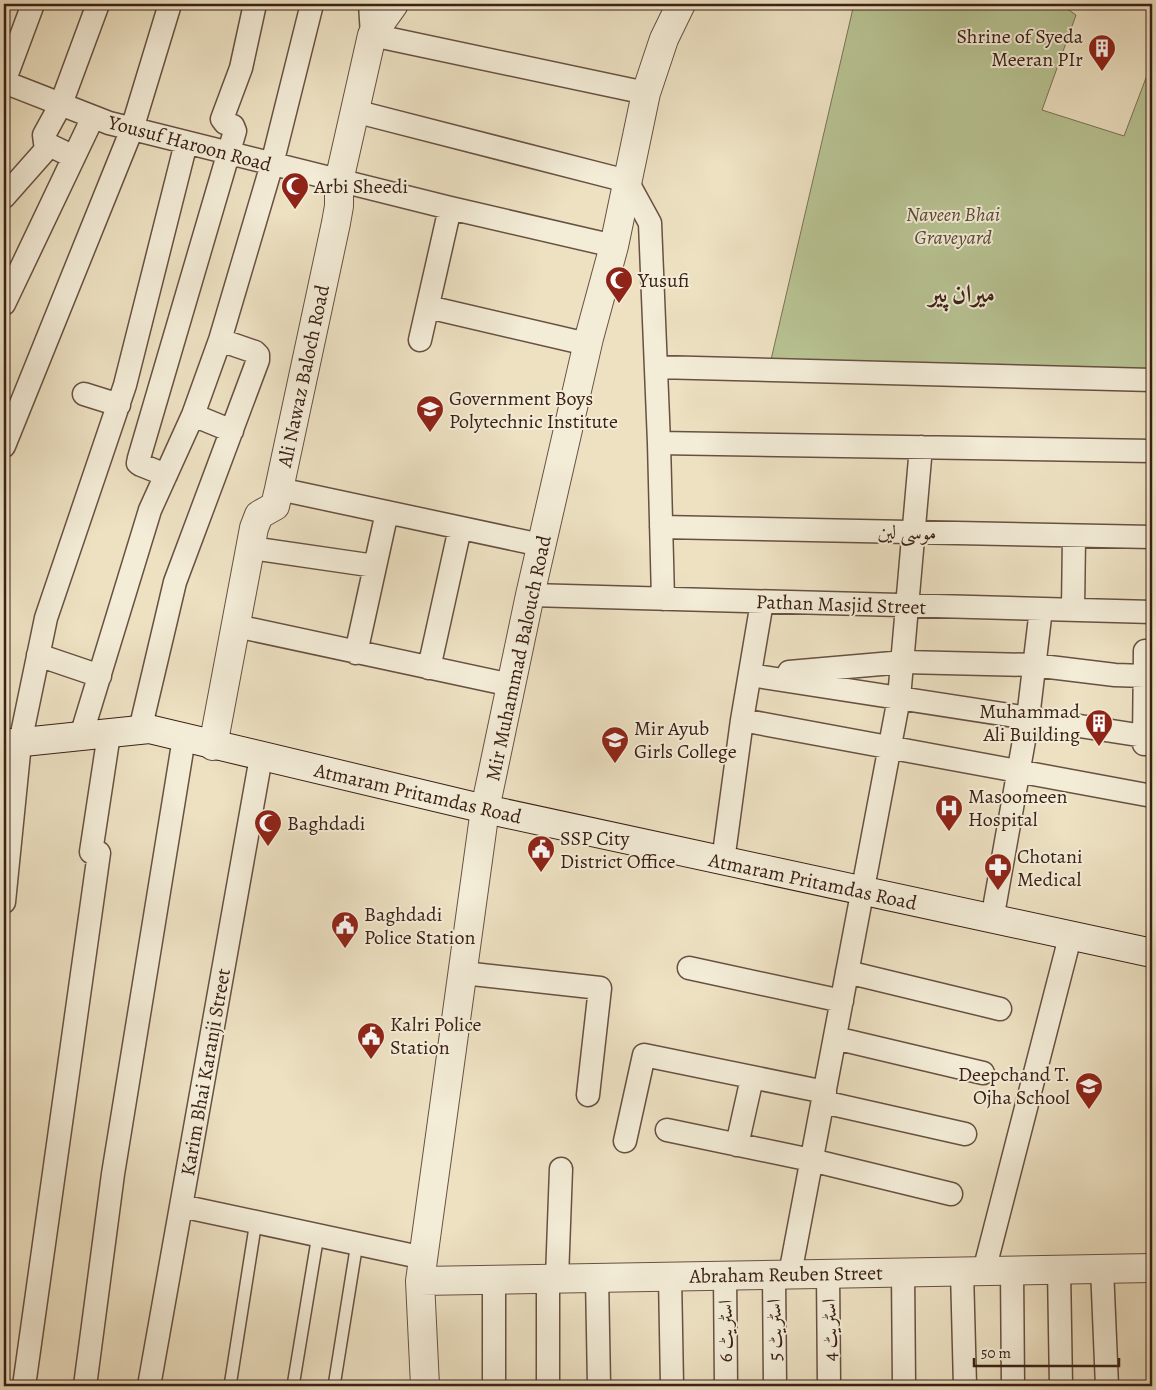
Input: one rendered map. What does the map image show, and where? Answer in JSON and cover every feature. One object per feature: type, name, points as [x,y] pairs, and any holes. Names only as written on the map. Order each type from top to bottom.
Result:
[{"type":"street","points":[[4,82],[33,4]]},
{"type":"street","points":[[74,157],[46,143],[44,135],[61,104],[98,4]]},
{"type":"street","points":[[4,446],[132,129],[170,4]]},
{"type":"street","points":[[166,475],[138,462],[235,131],[233,126],[225,123],[222,119],[241,68],[255,4]]},
{"type":"street","points":[[82,736],[150,510],[193,415],[220,340],[272,164],[312,4]]},
{"type":"street","points":[[370,4],[372,35],[646,93]]},
{"type":"street","name":"Ali Nawaz Baloch Road","points":[[213,746],[259,515],[275,506],[279,489],[336,223],[339,206],[338,181],[372,35],[394,4]]},
{"type":"street","name":"Mir Muhammad Balouch Road","points":[[425,1386],[422,1269],[486,809],[530,595],[587,344],[614,246],[646,93],[678,4]]},
{"type":"street","name":"Yousuf Haroon Road","points":[[4,82],[93,117],[132,129],[338,181],[614,246]]},
{"type":"street","points":[[354,111],[627,181],[650,223],[663,599]]},
{"type":"street","points":[[4,304],[93,117]]},
{"type":"street","points":[[4,902],[12,744],[38,655],[46,618],[119,405],[186,143]]},
{"type":"street","points":[[4,197],[50,145]]},
{"type":"street","points":[[420,340],[450,208]]},
{"type":"street","points":[[428,307],[587,344]]},
{"type":"street","points":[[140,730],[175,582],[232,431],[258,355],[220,340]]},
{"type":"street","points":[[656,367],[1152,380]]},
{"type":"street","points":[[84,394],[119,405]]},
{"type":"street","points":[[193,415],[232,431]]},
{"type":"street","points":[[659,443],[1152,451]]},
{"type":"street","name":"اسٹریٹ 5","points":[[775,1386],[782,1274],[811,1160],[824,1097],[899,698],[904,662],[920,447]]},
{"type":"street","points":[[279,489],[542,545]]},
{"type":"street","points":[[356,653],[387,512]]},
{"type":"street","name":"موسی لین","points":[[661,527],[1152,537]]},
{"type":"street","points":[[429,668],[460,528]]},
{"type":"street","points":[[1073,610],[1074,536]]},
{"type":"street","points":[[251,548],[375,566]]},
{"type":"street","name":"Pathan Masjid Street","points":[[530,595],[1152,612]]},
{"type":"street","points":[[723,861],[742,720],[762,602]]},
{"type":"street","points":[[992,920],[1028,718],[1041,609]]},
{"type":"street","points":[[236,626],[511,685]]},
{"type":"street","points":[[750,675],[1028,718],[1148,740],[1145,650]]},
{"type":"street","points":[[38,655],[100,676]]},
{"type":"street","points":[[750,675],[904,662],[1033,665],[1115,675],[1145,676]]},
{"type":"street","points":[[742,720],[1152,796]]},
{"type":"street","name":"Atmaram Pritamdas Road","points":[[12,744],[149,730],[486,809],[864,890],[879,896],[1152,953]]},
{"type":"street","points":[[24,1386],[99,853],[91,852],[109,734]]},
{"type":"street","points":[[85,1386],[113,1174],[184,738]]},
{"type":"street","name":"Karim Bhai Karanji Street","points":[[149,1386],[261,757]]},
{"type":"street","points":[[965,1386],[973,1271],[1070,937]]},
{"type":"street","points":[[689,968],[842,1001]]},
{"type":"street","points":[[848,972],[1000,1009]]},
{"type":"street","points":[[463,973],[600,988],[588,1095]]},
{"type":"street","points":[[835,1038],[983,1074]]},
{"type":"street","points":[[625,1141],[644,1055],[752,1078],[965,1134]]},
{"type":"street","points":[[737,1145],[752,1078]]},
{"type":"street","points":[[667,1130],[811,1160],[951,1194]]},
{"type":"street","points":[[548,1386],[561,1169]]},
{"type":"street","points":[[181,1206],[357,1243],[422,1269]]},
{"type":"street","points":[[1102,1268],[1107,1386]]},
{"type":"street","name":"Abraham Reuben Street","points":[[422,1269],[494,1280],[1152,1268]]},
{"type":"street","points":[[1060,1269],[1061,1386]]},
{"type":"street","points":[[1012,1270],[1013,1386]]},
{"type":"street","points":[[903,1272],[904,1386]]},
{"type":"street","name":"اسٹریٹ 4","points":[[828,1273],[830,1386]]},
{"type":"street","name":"اسٹریٹ 6","points":[[725,1275],[726,1386]]},
{"type":"street","points":[[670,1276],[672,1386]]},
{"type":"street","points":[[597,1278],[599,1386]]},
{"type":"street","points":[[494,1280],[494,1386]]},
{"type":"lane","points":[[230,1386],[256,1221]]},
{"type":"lane","points":[[293,1386],[318,1235]]},
{"type":"lane","points":[[334,1386],[357,1243]]},
{"type":"green space","name":"Naveen Bhai Graveyard","points":[[854,4],[1069,4],[1066,8],[1076,15],[1042,110],[1124,136],[1149,70],[1152,73],[1152,379],[770,364]]},
{"type":"place","name":"Shrine of Syeda Meeran PIr","points":[[1102,72]]},
{"type":"place","name":"Arbi Sheedi","points":[[295,210]]},
{"type":"place","name":"Yusufi","points":[[619,304]]},
{"type":"place","name":"Government Boys Polytechnic Institute","points":[[430,433]]},
{"type":"place","name":"Muhammad Ali Building","points":[[1099,747]]},
{"type":"place","name":"Mir Ayub Girls College","points":[[615,764]]},
{"type":"place","name":"Masoomeen Hospital","points":[[949,832]]},
{"type":"place","name":"Baghdadi","points":[[268,847]]},
{"type":"place","name":"SSP City District Office","points":[[541,873]]},
{"type":"place","name":"Chotani Medical","points":[[998,891]]},
{"type":"place","name":"Baghdadi Police Station","points":[[345,949]]},
{"type":"place","name":"Kalri Police Station","points":[[371,1060]]},
{"type":"place","name":"Deepchand T. Ojha School","points":[[1089,1110]]},
{"type":"district","name":"میران پیر","points":[[962,293]]}]
